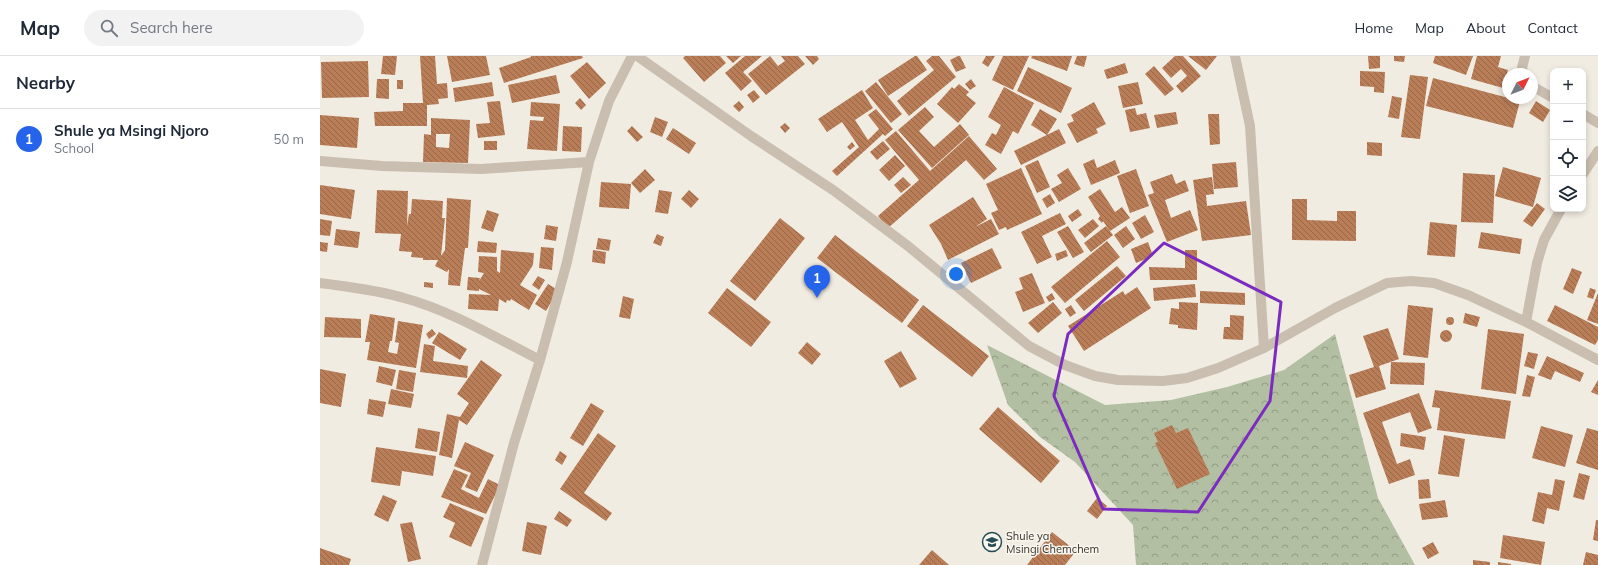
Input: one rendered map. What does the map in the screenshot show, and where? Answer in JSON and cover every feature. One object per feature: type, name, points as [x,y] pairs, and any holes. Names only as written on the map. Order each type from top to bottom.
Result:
[{"type":"street","points":[[482,565],[514,443],[540,360],[567,262],[589,162],[609,102],[632,56]]},
{"type":"street","points":[[636,56],[751,136],[833,190],[908,246],[1029,346],[1065,364],[1095,376],[1118,380],[1163,381],[1187,378],[1218,368],[1264,348],[1335,308],[1387,283],[1411,281],[1434,283],[1468,295],[1526,322],[1598,360]]},
{"type":"street","points":[[1235,56],[1250,126],[1264,348]]},
{"type":"street","points":[[1522,68],[1525,56]]},
{"type":"street","points":[[1538,89],[1550,96]]},
{"type":"street","points":[[1586,116],[1598,123]]},
{"type":"street","points":[[1586,169],[1598,151]]},
{"type":"street","points":[[320,161],[382,166],[481,169],[589,162]]},
{"type":"street","points":[[1526,322],[1537,263],[1544,240],[1559,212]]},
{"type":"street","points":[[320,283],[379,291],[435,308],[540,360]]},
{"type":"highlighted area","points":[[1164,243],[1281,302],[1270,401],[1198,512],[1103,509],[1054,396],[1068,334]]},
{"type":"green space","points":[[1335,334],[1378,498],[1415,565],[1136,565],[1133,525],[1075,462],[1040,437],[1008,405],[987,345],[1105,405],[1171,400],[1227,387],[1284,370]]},
{"type":"building","points":[[383,56],[397,56],[395,75],[381,74]]},
{"type":"building","points":[[420,56],[435,56],[437,84],[447,83],[448,98],[438,99],[439,104],[427,105],[427,126],[375,126],[374,112],[403,111],[403,103],[423,103]]},
{"type":"building","points":[[447,56],[486,56],[490,75],[452,82]]},
{"type":"building","points":[[531,56],[582,56],[583,58],[504,83],[499,68]]},
{"type":"building","points":[[685,56],[720,56],[726,63],[704,82],[683,58]]},
{"type":"building","points":[[726,56],[741,56],[733,63]]},
{"type":"building","points":[[745,56],[762,56],[743,72],[752,81],[741,91],[725,73]]},
{"type":"building","points":[[770,56],[778,66],[785,61],[781,56],[798,56],[805,64],[766,95],[748,74]]},
{"type":"building","points":[[805,56],[817,56],[819,59],[813,65]]},
{"type":"building","points":[[917,56],[927,70],[888,96],[878,80]]},
{"type":"building","points":[[932,56],[939,56],[956,77],[909,116],[897,101],[934,70],[926,61]]},
{"type":"building","points":[[960,56],[966,68],[956,72],[950,60]]},
{"type":"building","points":[[986,56],[995,56],[988,67],[982,63]]},
{"type":"building","points":[[1003,56],[1029,56],[1013,90],[992,80]]},
{"type":"building","points":[[1032,56],[1072,56],[1067,71],[1031,58]]},
{"type":"building","points":[[1077,56],[1087,56],[1084,67],[1074,64]]},
{"type":"building","points":[[1175,56],[1183,56],[1201,76],[1182,93],[1176,86],[1187,76],[1181,69],[1171,78],[1162,68]]},
{"type":"building","points":[[1188,56],[1217,56],[1206,70]]},
{"type":"building","points":[[1368,56],[1380,56],[1380,68],[1369,69]]},
{"type":"building","points":[[1394,56],[1405,56],[1404,62],[1394,61]]},
{"type":"building","points":[[1435,56],[1473,56],[1466,75],[1433,63]]},
{"type":"building","points":[[1477,56],[1501,56],[1498,67],[1502,68],[1502,88],[1471,79]]},
{"type":"building","points":[[368,61],[369,97],[322,98],[321,62]]},
{"type":"building","points":[[587,62],[606,83],[589,99],[570,76]]},
{"type":"building","points":[[1125,63],[1128,73],[1107,79],[1104,70]]},
{"type":"building","points":[[1154,66],[1174,89],[1165,96],[1145,74]]},
{"type":"building","points":[[1028,67],[1072,88],[1061,113],[1017,91]]},
{"type":"building","points":[[1360,71],[1385,72],[1384,93],[1374,92],[1374,87],[1360,86]]},
{"type":"building","points":[[556,75],[560,93],[512,103],[508,85]]},
{"type":"building","points":[[1410,75],[1428,77],[1420,139],[1401,137]]},
{"type":"building","points":[[1433,78],[1502,96],[1502,104],[1519,104],[1513,128],[1426,106]]},
{"type":"building","points":[[377,79],[389,79],[389,99],[376,98]]},
{"type":"building","points":[[971,79],[976,86],[970,90],[965,84]]},
{"type":"building","points":[[397,80],[403,80],[403,89],[397,89]]},
{"type":"building","points":[[492,82],[494,96],[455,102],[453,88]]},
{"type":"building","points":[[876,82],[902,114],[891,123],[865,91]]},
{"type":"building","points":[[1138,82],[1143,104],[1123,108],[1118,86]]},
{"type":"building","points":[[959,84],[969,92],[966,95],[976,103],[958,123],[937,104],[952,87],[954,89]]},
{"type":"building","points":[[1004,87],[1034,103],[1018,134],[1013,131],[1001,154],[985,145],[992,133],[996,135],[1001,125],[988,117]]},
{"type":"building","points":[[754,90],[760,97],[753,103],[747,95]]},
{"type":"building","points":[[862,90],[873,108],[855,120],[868,140],[879,129],[868,115],[876,109],[893,129],[885,136],[883,134],[837,176],[832,171],[859,147],[842,122],[827,132],[818,119]]},
{"type":"building","points":[[1392,96],[1402,98],[1399,119],[1388,117]]},
{"type":"building","points":[[580,98],[586,105],[581,110],[575,103]]},
{"type":"building","points":[[500,101],[505,135],[478,138],[476,124],[490,123],[487,102]]},
{"type":"building","points":[[739,101],[744,107],[739,112],[733,106]]},
{"type":"building","points":[[531,102],[560,104],[557,151],[527,149],[530,120],[543,121],[544,117],[530,116]]},
{"type":"building","points":[[1094,102],[1106,124],[1096,129],[1098,133],[1077,143],[1067,124],[1074,121],[1071,115]]},
{"type":"building","points":[[1538,102],[1550,110],[1543,122],[1529,113],[1534,104],[1538,104]]},
{"type":"building","points":[[925,107],[934,117],[919,131],[934,147],[960,124],[969,135],[932,168],[898,130]]},
{"type":"building","points":[[1135,108],[1137,115],[1146,113],[1150,128],[1130,132],[1125,110]]},
{"type":"building","points":[[1040,109],[1057,119],[1047,135],[1031,125]]},
{"type":"building","points":[[1176,112],[1178,124],[1157,128],[1154,115]]},
{"type":"building","points":[[1208,114],[1219,114],[1220,144],[1210,145]]},
{"type":"building","points":[[320,115],[359,118],[357,148],[320,145]]},
{"type":"building","points":[[655,117],[668,122],[662,137],[650,132]]},
{"type":"building","points":[[431,118],[470,120],[468,163],[423,162],[424,134],[431,135]],"holes":[[[436,134],[450,134],[449,148],[436,147]]]},
{"type":"building","points":[[785,123],[790,128],[785,133],[780,127]]},
{"type":"building","points":[[563,126],[582,127],[581,152],[562,151]]},
{"type":"building","points":[[632,126],[643,137],[637,142],[627,131]]},
{"type":"building","points":[[673,128],[696,143],[689,154],[666,139]]},
{"type":"building","points":[[1059,129],[1066,143],[1021,165],[1014,151]]},
{"type":"building","points":[[896,131],[930,171],[969,136],[997,169],[984,180],[966,160],[888,228],[878,216],[919,180],[885,140]]},
{"type":"building","points":[[484,141],[497,141],[497,150],[484,150]]},
{"type":"building","points":[[883,141],[890,149],[877,160],[870,152]]},
{"type":"building","points":[[852,142],[855,146],[850,150],[847,147]]},
{"type":"building","points":[[1367,142],[1382,143],[1382,156],[1367,155]]},
{"type":"building","points":[[895,155],[905,166],[889,181],[879,170]]},
{"type":"building","points":[[1094,159],[1097,168],[1115,160],[1120,173],[1091,185],[1083,164]]},
{"type":"building","points":[[1038,160],[1050,187],[1037,193],[1025,166]]},
{"type":"building","points":[[1236,162],[1238,187],[1214,189],[1212,164]]},
{"type":"building","points":[[1503,167],[1541,178],[1533,207],[1495,196]]},
{"type":"building","points":[[1021,168],[1042,214],[1007,230],[1006,227],[999,230],[991,213],[998,210],[986,184]]},
{"type":"building","points":[[1068,168],[1081,189],[1059,202],[1051,189],[1062,183],[1057,175]]},
{"type":"building","points":[[645,169],[655,180],[640,193],[631,183]]},
{"type":"building","points":[[1136,169],[1149,206],[1130,213],[1117,176]]},
{"type":"building","points":[[1463,173],[1495,175],[1493,223],[1461,222]]},
{"type":"building","points":[[1172,174],[1176,184],[1185,180],[1189,191],[1165,200],[1171,218],[1190,210],[1198,230],[1167,242],[1148,195],[1154,193],[1150,182]]},
{"type":"building","points":[[903,177],[911,185],[901,193],[894,185]]},
{"type":"building","points":[[1212,177],[1214,194],[1206,195],[1207,206],[1246,201],[1251,235],[1202,241],[1193,180]]},
{"type":"building","points":[[601,182],[631,184],[629,209],[599,207]]},
{"type":"building","points":[[320,185],[355,190],[351,219],[320,214]]},
{"type":"building","points":[[1100,189],[1115,212],[1122,207],[1130,218],[1110,231],[1103,221],[1102,223],[1098,219],[1100,216],[1088,197]]},
{"type":"building","points":[[377,190],[408,191],[407,226],[409,214],[411,214],[412,199],[443,201],[442,218],[445,218],[441,256],[445,250],[447,198],[471,200],[468,248],[465,248],[460,286],[448,285],[449,269],[447,272],[435,266],[438,260],[423,260],[423,258],[411,257],[412,252],[399,251],[401,234],[375,233]]},
{"type":"building","points":[[659,190],[672,192],[668,214],[655,212]]},
{"type":"building","points":[[689,190],[699,199],[691,208],[681,199]]},
{"type":"building","points":[[1050,194],[1055,203],[1047,208],[1042,199]]},
{"type":"building","points":[[973,197],[987,219],[975,227],[991,219],[999,234],[948,260],[941,244],[929,225]]},
{"type":"building","points":[[1292,199],[1307,199],[1307,220],[1337,221],[1337,211],[1356,211],[1356,241],[1292,240]]},
{"type":"building","points":[[1537,203],[1545,209],[1532,227],[1523,221]]},
{"type":"building","points":[[1078,209],[1082,215],[1072,222],[1068,216]]},
{"type":"building","points":[[487,210],[499,214],[493,232],[481,228]]},
{"type":"building","points":[[1060,213],[1066,224],[1042,236],[1052,257],[1037,264],[1021,232]]},
{"type":"building","points":[[1145,215],[1154,232],[1141,239],[1132,223]]},
{"type":"building","points":[[780,218],[805,238],[755,301],[730,281]]},
{"type":"building","points":[[320,219],[332,221],[330,236],[320,235]]},
{"type":"building","points":[[1093,219],[1099,226],[1085,238],[1078,230]]},
{"type":"building","points":[[1430,222],[1457,225],[1455,257],[1427,255]]},
{"type":"building","points":[[546,225],[558,227],[556,241],[544,239]]},
{"type":"building","points":[[1068,226],[1084,252],[1073,258],[1057,232]]},
{"type":"building","points":[[1106,226],[1113,235],[1091,252],[1084,243]]},
{"type":"building","points":[[1126,226],[1135,239],[1123,248],[1114,235]]},
{"type":"building","points":[[336,229],[360,232],[358,248],[334,245]]},
{"type":"building","points":[[1481,232],[1522,239],[1520,254],[1478,248]]},
{"type":"building","points":[[657,234],[664,237],[661,246],[653,243]]},
{"type":"building","points":[[835,235],[919,300],[902,323],[817,258]]},
{"type":"building","points":[[598,238],[611,240],[609,251],[596,249]]},
{"type":"building","points":[[478,241],[497,243],[496,253],[477,252]]},
{"type":"building","points":[[1107,241],[1120,257],[1065,303],[1051,287]]},
{"type":"building","points":[[320,242],[328,243],[327,252],[320,251]]},
{"type":"building","points":[[1148,242],[1153,256],[1136,263],[1131,249]]},
{"type":"building","points":[[541,247],[554,248],[552,270],[539,268]]},
{"type":"building","points":[[992,248],[1002,268],[971,283],[961,263]]},
{"type":"building","points":[[501,250],[534,253],[533,265],[520,285],[537,295],[529,310],[511,299],[510,301],[507,300],[506,303],[499,299],[498,311],[468,309],[469,294],[491,295],[479,289],[479,291],[467,290],[468,277],[480,278],[479,281],[484,273],[478,272],[479,256],[497,257],[497,271],[500,273]]},
{"type":"building","points":[[593,250],[606,252],[605,264],[592,262]]},
{"type":"building","points":[[1066,250],[1068,256],[1057,261],[1055,254]]},
{"type":"building","points":[[1185,250],[1197,250],[1197,280],[1150,280],[1149,267],[1185,268]]},
{"type":"building","points":[[1117,266],[1126,276],[1084,311],[1075,300]]},
{"type":"building","points":[[1572,268],[1582,272],[1573,294],[1563,289]]},
{"type":"building","points":[[1032,273],[1045,303],[1023,312],[1015,292],[1023,289],[1019,278]]},
{"type":"building","points":[[538,276],[545,280],[539,290],[532,285]]},
{"type":"building","points":[[424,282],[433,283],[433,288],[424,287]]},
{"type":"building","points":[[548,284],[558,290],[546,311],[535,304]]},
{"type":"building","points":[[1195,284],[1196,297],[1154,301],[1153,288]]},
{"type":"building","points":[[1137,287],[1151,308],[1084,351],[1068,326],[1123,291],[1125,295]]},
{"type":"building","points":[[727,288],[771,322],[751,347],[708,313]]},
{"type":"building","points":[[1590,288],[1596,290],[1593,299],[1587,297]]},
{"type":"building","points":[[1200,291],[1245,293],[1245,305],[1200,303]]},
{"type":"building","points":[[1052,293],[1055,299],[1049,302],[1046,297]]},
{"type":"building","points":[[1598,293],[1598,324],[1587,320]]},
{"type":"building","points":[[623,296],[634,299],[630,319],[619,317]]},
{"type":"building","points":[[1053,302],[1062,313],[1038,333],[1028,323]]},
{"type":"building","points":[[1179,302],[1198,303],[1197,330],[1178,328],[1178,325],[1169,324],[1171,308],[1179,309]]},
{"type":"building","points":[[923,305],[989,356],[972,377],[907,326]]},
{"type":"building","points":[[1071,305],[1076,313],[1070,317],[1065,309]]},
{"type":"building","points":[[1408,305],[1433,308],[1428,358],[1403,355]]},
{"type":"building","points":[[1555,305],[1598,327],[1598,340],[1595,345],[1547,321]]},
{"type":"building","points":[[1465,313],[1480,317],[1477,327],[1463,323]]},
{"type":"building","points":[[370,314],[395,318],[392,341],[390,341],[388,352],[397,354],[399,343],[395,342],[398,321],[423,325],[416,368],[367,360],[370,342],[365,342]]},
{"type":"building","points":[[1230,315],[1244,316],[1243,340],[1223,339],[1224,327],[1230,327]]},
{"type":"building","points":[[325,317],[361,319],[361,338],[324,337]]},
{"type":"building","points":[[1450,317],[1453,318],[1453,324],[1450,325],[1447,324],[1446,321],[1447,318]]},
{"type":"building","points":[[1388,328],[1399,359],[1379,366],[1386,389],[1356,398],[1349,375],[1374,367],[1363,336]]},
{"type":"building","points":[[432,329],[436,334],[429,339],[426,334]]},
{"type":"building","points":[[1488,329],[1524,334],[1516,394],[1481,389]]},
{"type":"building","points":[[1446,330],[1450,332],[1452,336],[1450,340],[1446,342],[1442,340],[1440,336],[1442,332]]},
{"type":"building","points":[[439,332],[467,349],[460,360],[432,343]]},
{"type":"building","points":[[807,342],[821,354],[812,365],[798,353]]},
{"type":"building","points":[[424,344],[435,346],[433,361],[468,366],[467,378],[420,372]]},
{"type":"building","points":[[901,351],[917,379],[900,388],[884,361]]},
{"type":"building","points":[[1528,352],[1538,354],[1534,369],[1524,366]]},
{"type":"building","points":[[1547,356],[1584,373],[1580,382],[1555,371],[1551,380],[1538,375]]},
{"type":"building","points":[[481,360],[502,375],[467,425],[459,420],[452,458],[439,455],[447,414],[460,417],[469,403],[457,394]]},
{"type":"building","points":[[1391,362],[1425,363],[1424,385],[1390,384]]},
{"type":"building","points":[[379,366],[396,370],[392,386],[376,382]]},
{"type":"building","points":[[320,369],[346,374],[341,407],[320,403]]},
{"type":"building","points":[[399,370],[416,373],[413,392],[396,389]]},
{"type":"building","points":[[1527,375],[1535,377],[1530,397],[1522,396]]},
{"type":"building","points":[[1598,380],[1598,395],[1591,392]]},
{"type":"building","points":[[391,389],[414,394],[411,408],[388,404]]},
{"type":"building","points":[[1435,390],[1511,401],[1505,439],[1437,430],[1440,408],[1432,407]]},
{"type":"building","points":[[1419,393],[1432,428],[1418,433],[1410,412],[1382,422],[1397,464],[1410,459],[1415,475],[1389,484],[1363,413]]},
{"type":"building","points":[[369,399],[386,402],[383,417],[367,414]]},
{"type":"building","points":[[591,403],[604,411],[583,446],[570,438]]},
{"type":"building","points":[[998,407],[1060,461],[1041,483],[979,429]]},
{"type":"building","points":[[1172,425],[1176,433],[1188,428],[1210,474],[1177,489],[1155,443],[1158,442],[1154,433]]},
{"type":"building","points":[[1541,426],[1573,435],[1565,467],[1532,458]]},
{"type":"building","points":[[418,428],[440,432],[437,452],[415,448]]},
{"type":"building","points":[[1587,428],[1598,431],[1598,470],[1576,463]]},
{"type":"building","points":[[598,433],[616,446],[584,493],[612,513],[606,521],[560,489]]},
{"type":"building","points":[[1401,433],[1426,437],[1424,450],[1400,446]]},
{"type":"building","points":[[1444,435],[1465,439],[1459,477],[1438,474]]},
{"type":"building","points":[[465,442],[494,455],[477,492],[465,487],[471,473],[454,466]]},
{"type":"building","points":[[376,447],[436,456],[433,476],[402,471],[400,486],[371,482]]},
{"type":"building","points":[[560,451],[567,456],[562,465],[555,460]]},
{"type":"building","points":[[454,469],[468,475],[461,489],[479,498],[488,479],[500,485],[486,514],[441,497]]},
{"type":"building","points":[[1579,473],[1590,476],[1584,500],[1573,497]]},
{"type":"building","points":[[1429,479],[1431,498],[1419,499],[1418,480]]},
{"type":"building","points":[[1555,479],[1565,481],[1559,511],[1547,508],[1544,524],[1532,521],[1538,492],[1552,495]]},
{"type":"building","points":[[383,495],[397,501],[388,522],[374,515]]},
{"type":"building","points":[[1097,498],[1107,506],[1097,519],[1087,511]]},
{"type":"building","points":[[1445,500],[1448,517],[1422,520],[1419,504]]},
{"type":"building","points":[[450,503],[484,518],[471,547],[449,537],[455,523],[443,517]]},
{"type":"building","points":[[559,511],[572,520],[567,527],[554,519]]},
{"type":"building","points":[[1596,520],[1598,520],[1598,541],[1593,540]]},
{"type":"building","points":[[412,522],[421,559],[408,562],[400,524]]},
{"type":"building","points":[[527,522],[547,526],[541,555],[522,551]]},
{"type":"building","points":[[1052,532],[1076,551],[1065,565],[1027,565]]},
{"type":"building","points":[[1503,535],[1545,542],[1541,565],[1500,558]]},
{"type":"building","points":[[1433,542],[1439,553],[1428,559],[1422,548]]},
{"type":"building","points":[[320,548],[351,559],[349,565],[320,565]]},
{"type":"building","points":[[932,550],[949,565],[919,565]]},
{"type":"building","points":[[1586,552],[1598,555],[1598,565],[1583,565]]},
{"type":"building","points":[[1473,560],[1490,562],[1490,565],[1473,565]]},
{"type":"building","points":[[1498,562],[1511,564],[1511,565],[1498,565]]},
{"type":"place","name":"Shule ya Msingi Njoro","points":[[817,298]]},
{"type":"place","name":"Shule ya Msingi Chemchem","points":[[992,542]]}]
